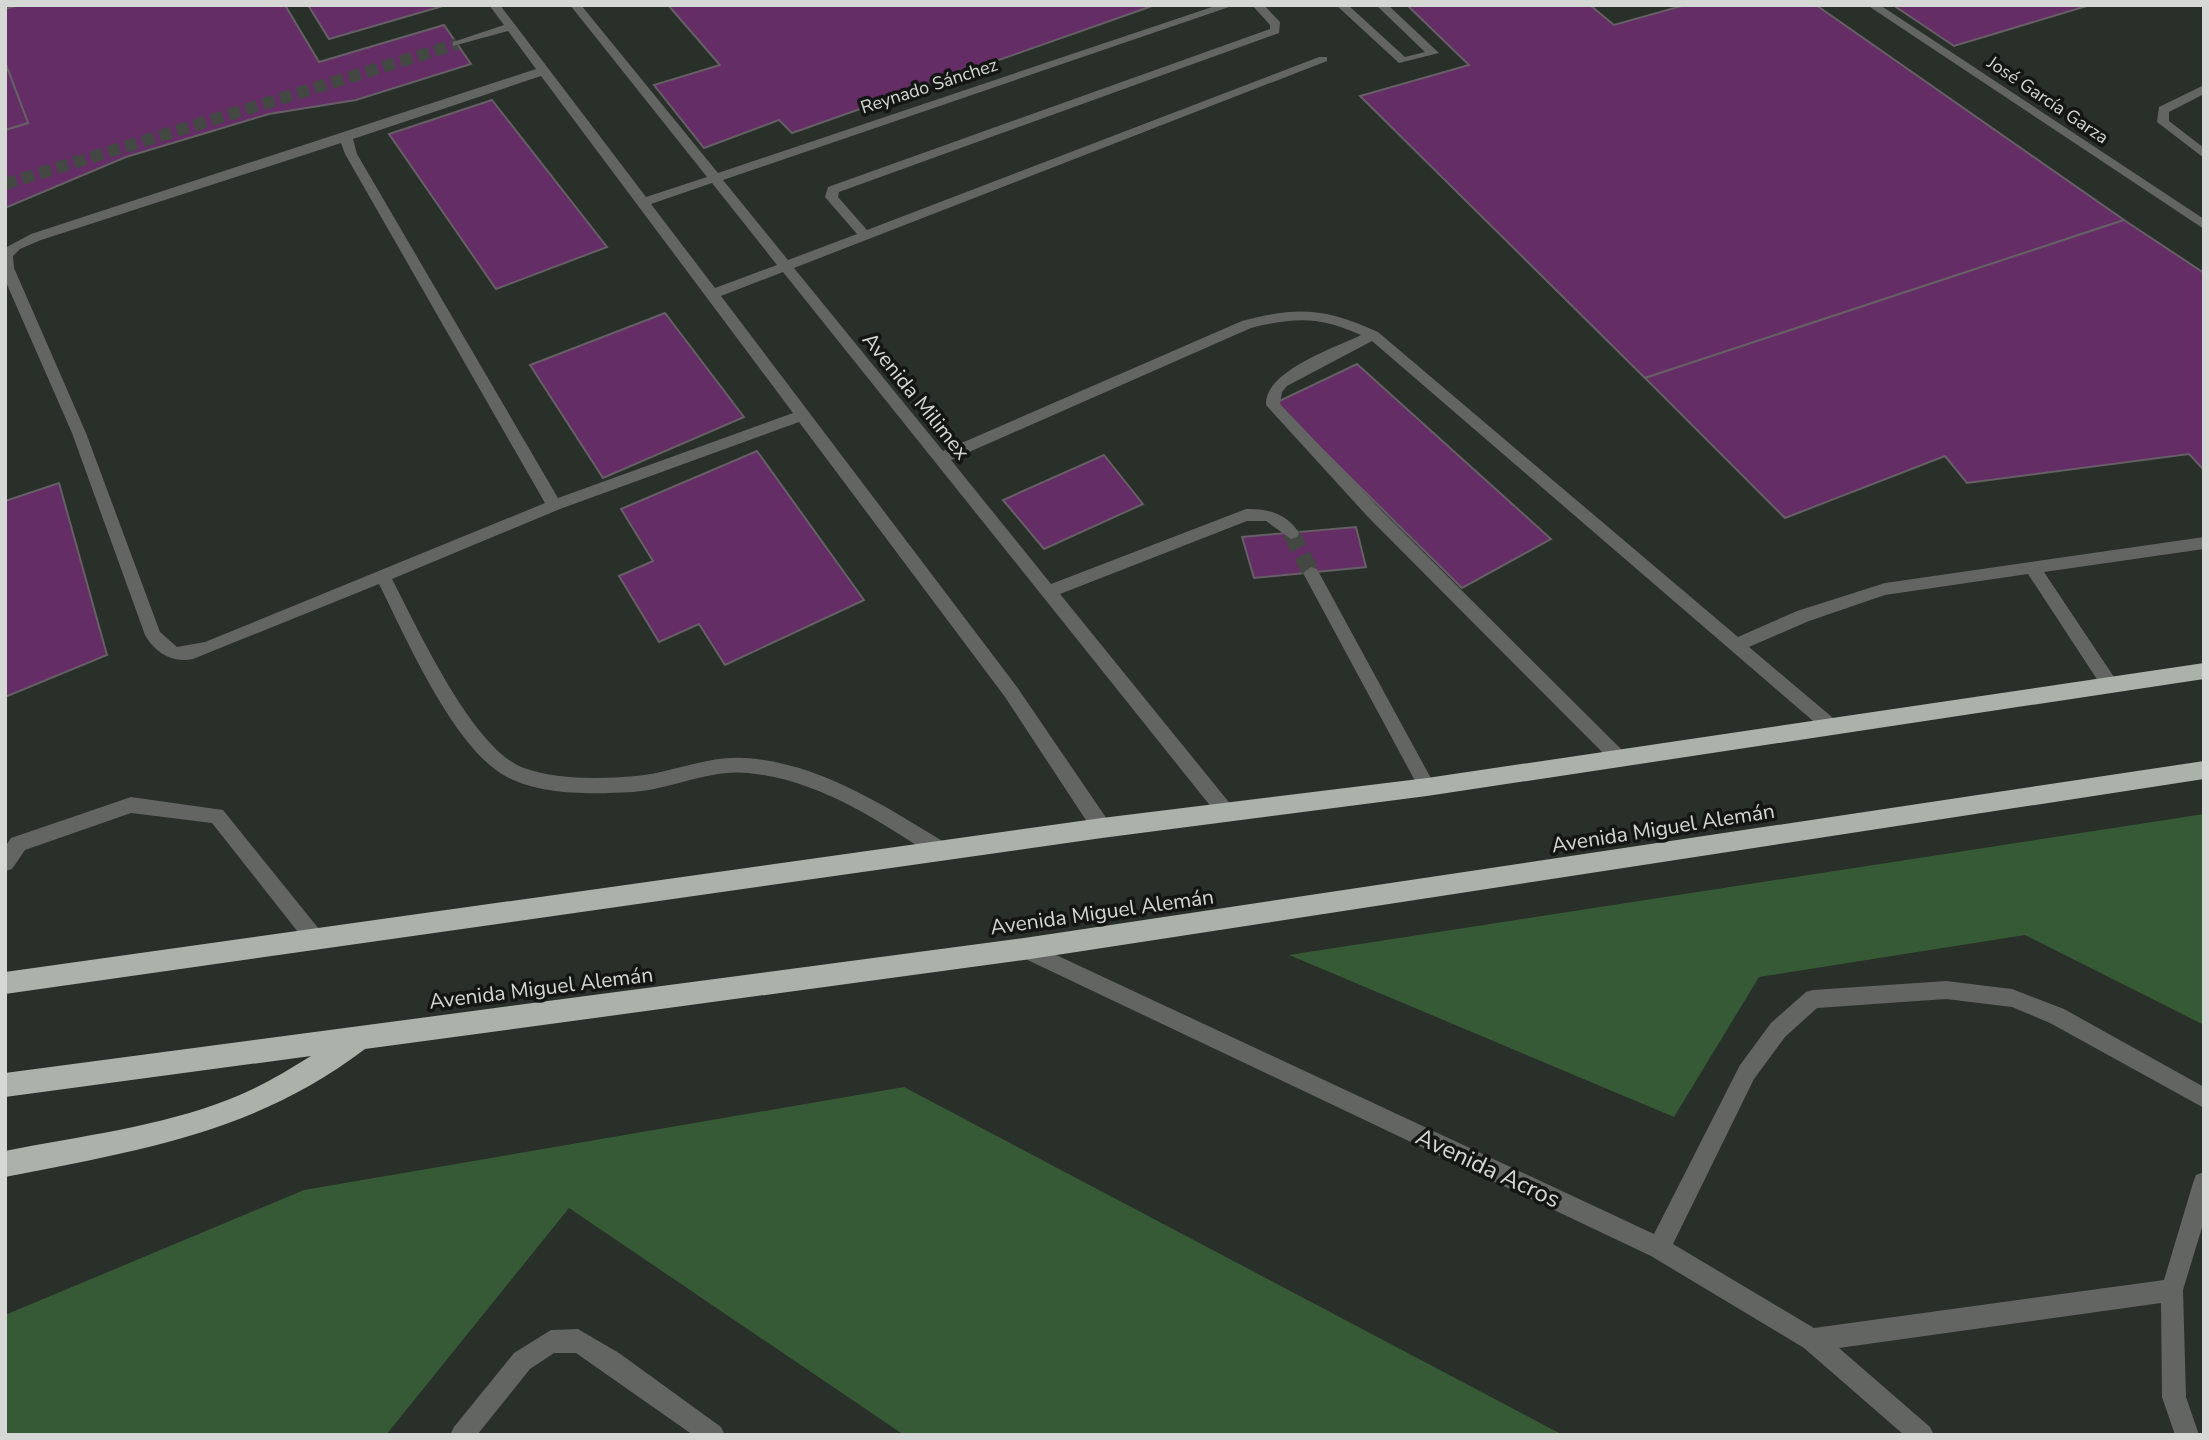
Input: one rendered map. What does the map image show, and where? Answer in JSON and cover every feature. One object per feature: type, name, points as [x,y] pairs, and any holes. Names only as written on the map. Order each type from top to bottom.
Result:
[{"type":"highway","points":[[5,983],[1102,828],[1427,787],[2204,671]]},
{"type":"highway","name":"Avenida Miguel Alemán","points":[[5,1085],[1024,949],[2204,770]]},
{"type":"highway","points":[[5,1164],[178,1129],[235,1110],[285,1085],[364,1036]]},
{"type":"street","points":[[494,5],[1011,692],[1102,828]]},
{"type":"street","name":"Avenida Milimex","points":[[575,5],[1226,812]]},
{"type":"street","name":"Reynado Sánchez","points":[[641,202],[1230,5]]},
{"type":"street","points":[[864,234],[831,197],[837,188],[1275,31],[1276,24],[1257,5]]},
{"type":"street","points":[[1341,5],[1403,61],[1433,53],[1381,5]]},
{"type":"street","name":"José García Garza","points":[[1872,5],[2204,225]]},
{"type":"street","points":[[457,44],[510,26]]},
{"type":"street","points":[[713,294],[1323,59]]},
{"type":"street","points":[[543,71],[36,237],[15,246],[6,255],[7,268],[79,433],[153,635],[165,650],[183,656],[211,647],[554,505],[803,415]]},
{"type":"street","points":[[2204,89],[2163,110],[2163,122],[2204,154]]},
{"type":"street","points":[[346,137],[351,154],[554,505]]},
{"type":"street","points":[[939,459],[1247,324],[1292,313],[1331,315],[1373,335],[1833,728]]},
{"type":"street","points":[[1373,335],[1289,377],[1278,385],[1271,395],[1273,405],[1365,503],[1620,759]]},
{"type":"street","points":[[1047,592],[1246,515],[1265,514],[1280,520],[1291,533]]},
{"type":"street","points":[[1736,645],[1803,616],[1885,589],[2204,542]]},
{"type":"street","points":[[2032,567],[2110,685]]},
{"type":"street","points":[[1311,573],[1427,787]]},
{"type":"street","points":[[383,576],[428,663],[477,738],[512,772],[567,784],[625,784],[742,764],[797,772],[853,796],[942,851]]},
{"type":"street","points":[[5,863],[18,844],[131,805],[217,816],[316,940]]},
{"type":"street","name":"Avenida Acros","points":[[1024,949],[1659,1248],[1812,1340],[1922,1435]]},
{"type":"street","points":[[1659,1248],[1747,1072],[1778,1030],[1813,999],[1946,990],[2012,998],[2057,1016],[2204,1098]]},
{"type":"street","points":[[2187,1435],[2174,1397],[2172,1290],[2204,1183]]},
{"type":"street","points":[[1812,1340],[2172,1290]]},
{"type":"street","points":[[462,1435],[522,1361],[551,1342],[578,1341],[611,1361],[713,1435]]},
{"type":"green space","points":[[2204,814],[2204,1025],[2025,935],[1759,977],[1674,1117],[1289,955]]},
{"type":"green space","points":[[904,1087],[1563,1435],[904,1435],[569,1208],[386,1435],[5,1435],[5,1315],[304,1190]]},
{"type":"building","points":[[19,5],[285,5],[319,62],[444,25],[471,64],[356,100],[269,114],[126,157],[5,208],[5,130],[28,123],[5,62],[5,9]]},
{"type":"building","points":[[308,5],[442,5],[443,6],[329,39]]},
{"type":"building","points":[[668,5],[1155,5],[792,133],[779,120],[704,148],[654,85],[720,65]]},
{"type":"building","points":[[1407,5],[1590,5],[1614,25],[1685,5],[1816,5],[2124,220],[1645,378],[1360,96],[1469,65]]},
{"type":"building","points":[[1893,5],[2090,5],[1954,46]]},
{"type":"building","points":[[5,62],[28,123],[5,130]]},
{"type":"building","points":[[492,100],[607,247],[496,289],[389,134]]},
{"type":"building","points":[[2124,220],[2204,273],[2204,470],[2189,454],[1967,483],[1945,456],[1785,518],[1645,378]]},
{"type":"building","points":[[665,313],[744,417],[603,478],[530,365]]},
{"type":"building","points":[[1357,364],[1551,539],[1462,588],[1275,403]]},
{"type":"building","points":[[757,451],[864,600],[725,665],[699,624],[659,642],[619,576],[653,561],[621,509]]},
{"type":"building","points":[[1104,455],[1143,504],[1044,549],[1003,500]]},
{"type":"building","points":[[59,483],[107,655],[5,697],[5,501]]},
{"type":"building","points":[[1356,527],[1366,567],[1254,578],[1242,537]]},
{"type":"tunnel","points":[[5,184],[457,44]]},
{"type":"tunnel","points":[[1291,533],[1311,573]]}]
